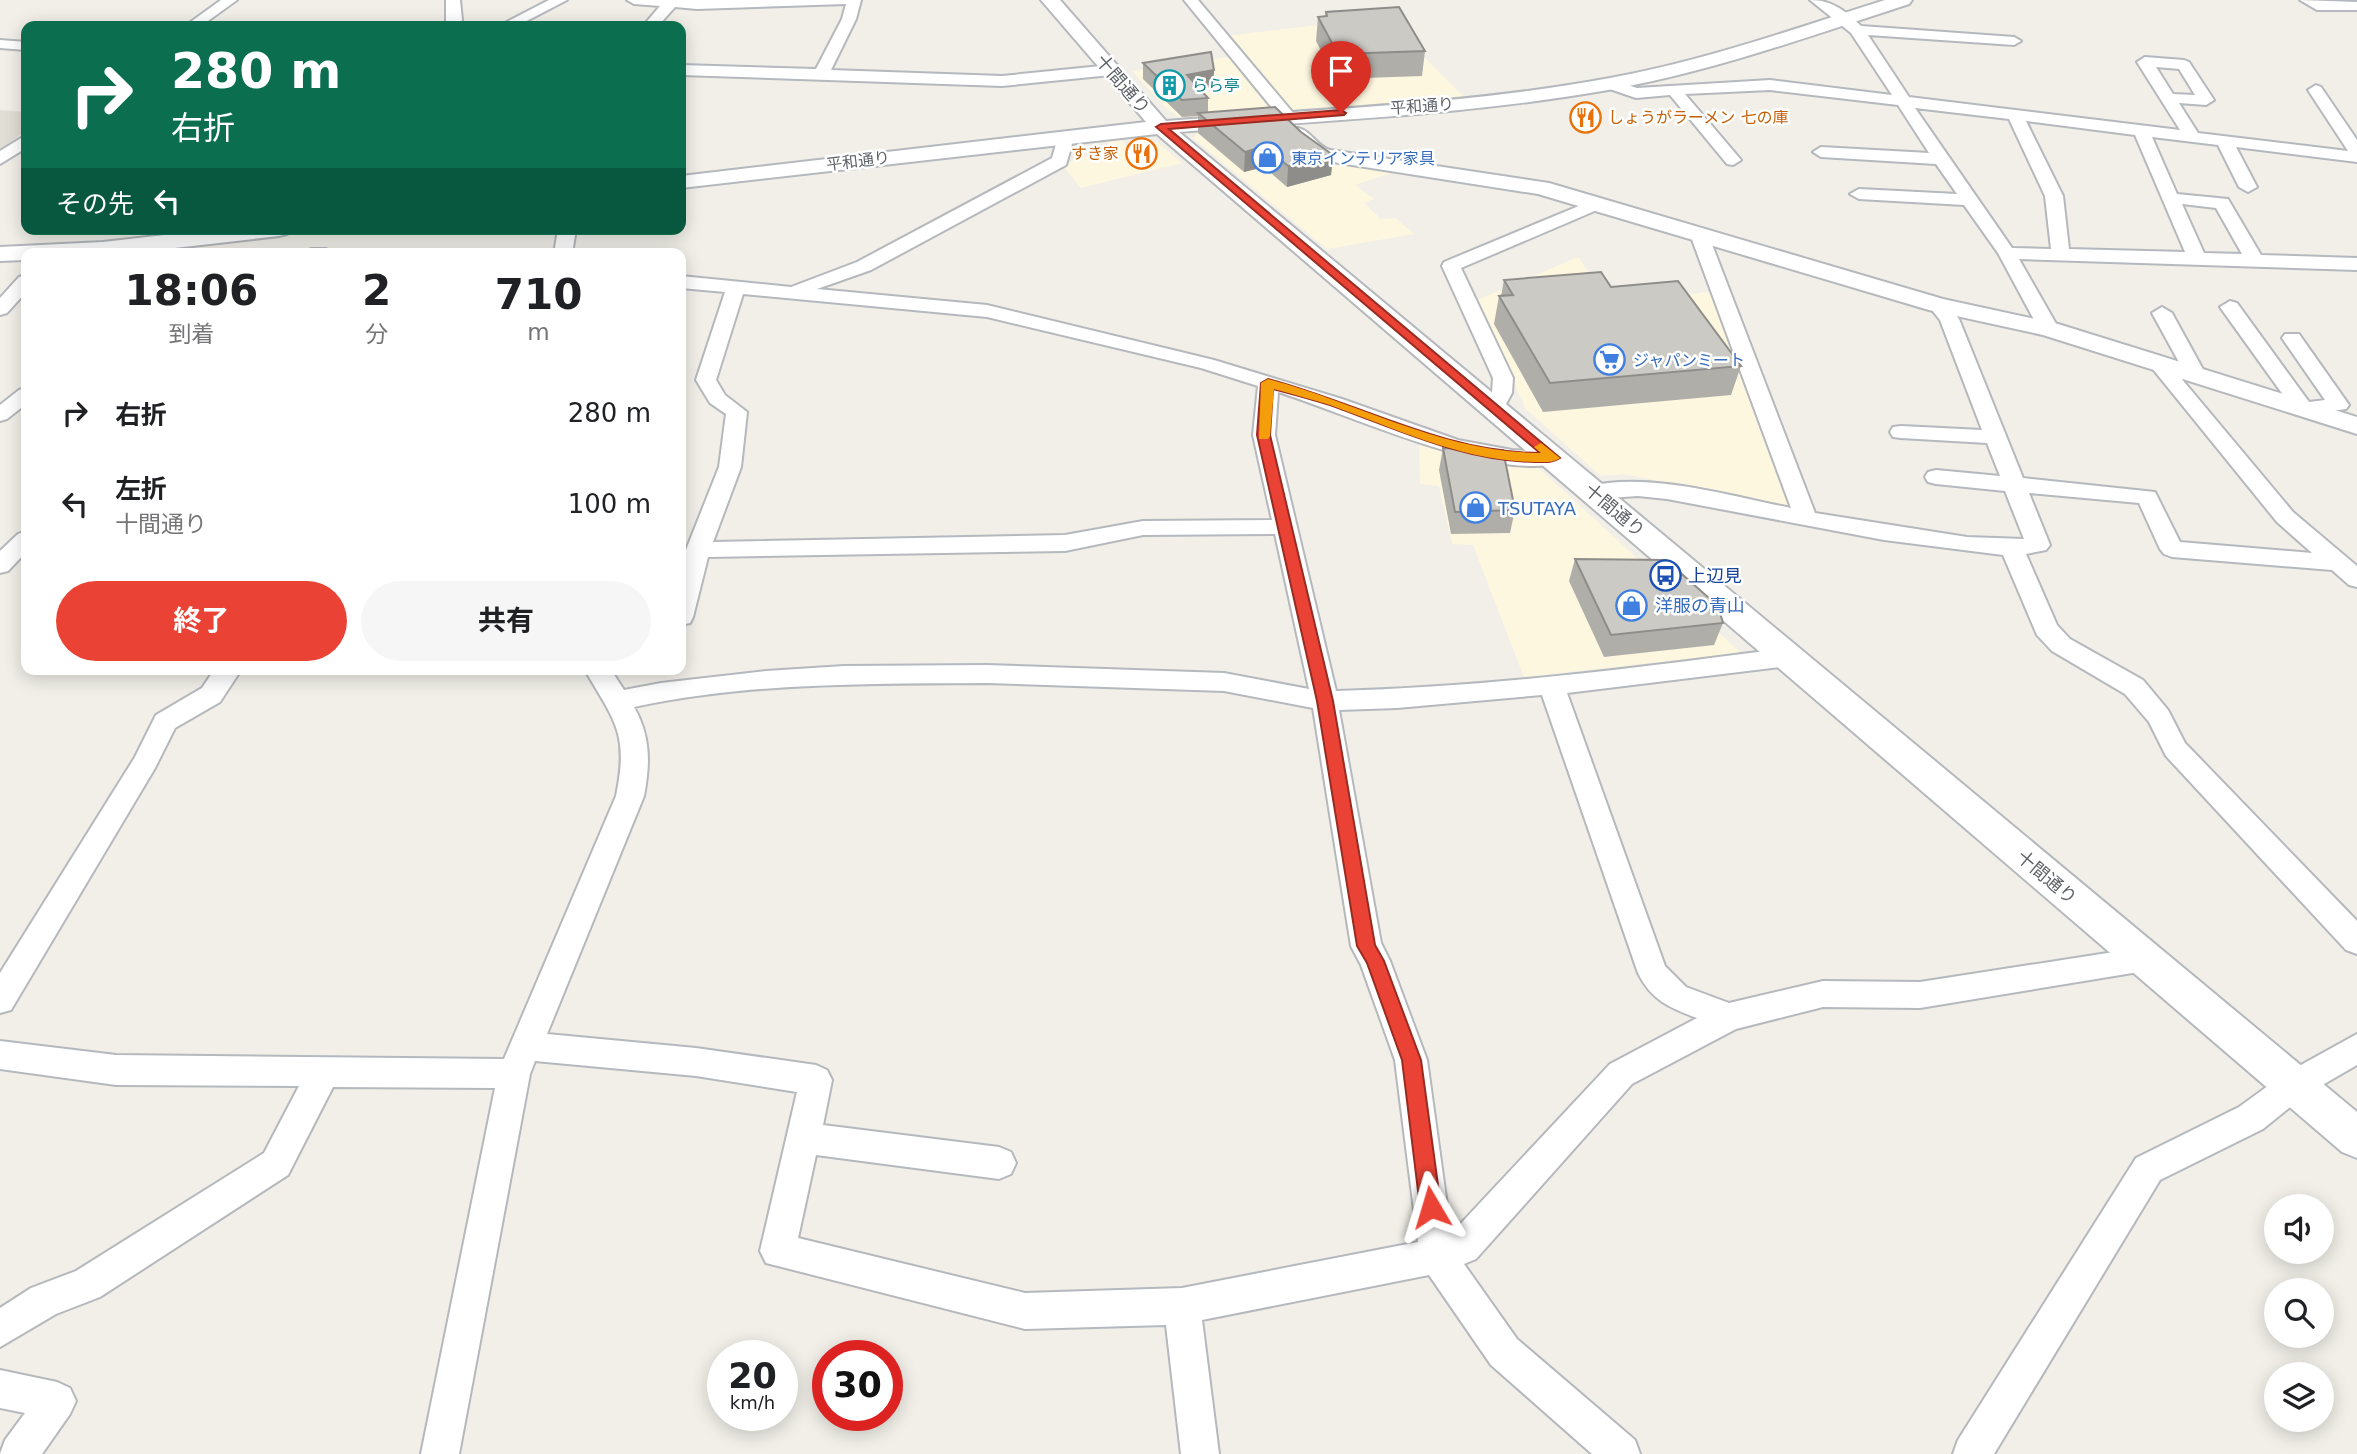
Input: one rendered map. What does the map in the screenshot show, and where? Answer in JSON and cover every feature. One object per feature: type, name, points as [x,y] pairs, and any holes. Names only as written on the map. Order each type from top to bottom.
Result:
[{"type":"street","points":[[199,21],[230,0]]},
{"type":"street","points":[[453,0],[456,21]]},
{"type":"street","points":[[516,21],[560,0]]},
{"type":"street","points":[[635,0],[670,4],[853,0],[849,19],[822,73]]},
{"type":"street","name":"十間通り","points":[[1050,0],[1161,127],[2357,1138]]},
{"type":"street","points":[[1191,0],[1314,152],[1541,188],[1938,305],[2049,329],[2357,426]]},
{"type":"street","points":[[1817,0],[1851,24],[2007,253],[2049,329]]},
{"type":"street","name":"平和通り","points":[[686,181],[1066,137],[1475,102],[1609,84],[1851,24],[1903,0]]},
{"type":"street","points":[[2307,0],[2317,6],[2357,6]]},
{"type":"street","points":[[655,21],[670,4]]},
{"type":"street","points":[[1851,24],[2014,41]]},
{"type":"street","points":[[0,44],[21,46]]},
{"type":"street","points":[[686,70],[1002,81],[1111,70]]},
{"type":"street","points":[[1609,84],[1636,93],[1753,84],[2352,159]]},
{"type":"street","points":[[1673,89],[1733,160]]},
{"type":"street","points":[[2316,90],[2352,159]]},
{"type":"street","points":[[2167,98],[2193,138]]},
{"type":"street","points":[[2016,117],[2054,196],[2060,255]]},
{"type":"street","points":[[2142,132],[2197,258]]},
{"type":"street","points":[[794,291],[864,267],[1060,161],[1066,137]]},
{"type":"street","points":[[2225,142],[2248,187]]},
{"type":"street","points":[[0,159],[21,144]]},
{"type":"street","points":[[1821,152],[1941,159]]},
{"type":"street","points":[[1859,194],[1970,200]]},
{"type":"street","points":[[2170,198],[2222,203],[2255,260]]},
{"type":"street","points":[[1495,407],[1502,393],[1503,379],[1451,266],[1598,203]]},
{"type":"street","points":[[1699,234],[1806,518]]},
{"type":"street","points":[[133,248],[229,235]]},
{"type":"street","points":[[2007,253],[2357,264]]},
{"type":"street","points":[[0,254],[21,254]]},
{"type":"street","points":[[686,282],[987,311],[1207,364],[1335,403],[1454,446],[1512,457],[1553,458]]},
{"type":"street","points":[[0,309],[21,286]]},
{"type":"street","points":[[686,597],[698,550],[730,467],[737,411],[717,399],[706,380],[736,287]]},
{"type":"street","points":[[1594,492],[1623,487],[1644,489],[1806,518],[1867,532],[2013,550],[2038,545],[1949,319],[1938,305]]},
{"type":"street","points":[[2230,307],[2303,409]]},
{"type":"street","points":[[2162,313],[2196,375]]},
{"type":"street","points":[[2292,338],[2339,404],[2303,409]]},
{"type":"street","points":[[2158,363],[2285,517],[2357,579]]},
{"type":"street","points":[[1268,383],[1264,435],[1325,701],[1366,946],[1375,961],[1411,1060],[1437,1256],[1504,1352],[1621,1454]]},
{"type":"street","points":[[0,415],[21,398]]},
{"type":"street","points":[[1901,432],[1996,438]]},
{"type":"street","points":[[1936,477],[2147,497],[2172,549],[2339,563]]},
{"type":"street","points":[[698,550],[1065,543],[1143,528],[1284,527]]},
{"type":"street","points":[[0,565],[21,544]]},
{"type":"street","points":[[2013,550],[2046,629],[2061,645],[2134,687],[2159,717],[2175,749],[2357,941]]},
{"type":"street","points":[[618,701],[664,681],[987,674],[1224,682],[1325,701],[1397,699],[1551,685],[1788,657]]},
{"type":"street","points":[[0,1000],[146,761],[165,722],[211,695],[225,675]]},
{"type":"street","points":[[440,1454],[520,1060],[630,796],[637,765],[637,745],[632,727],[601,675]]},
{"type":"street","points":[[1551,685],[1653,973],[1675,996],[1730,1017]]},
{"type":"street","points":[[0,1055],[116,1070],[323,1073],[520,1060],[696,1062],[816,1080],[778,1251],[1025,1311],[1182,1306],[1437,1256],[1464,1247],[1621,1074],[1730,1017],[1823,994],[1920,995],[2146,960]]},
{"type":"street","points":[[1972,1454],[2148,1169],[2251,1118],[2294,1085],[2357,1048]]},
{"type":"street","points":[[0,1329],[44,1301],[87,1284],[276,1164],[323,1073]]},
{"type":"street","points":[[803,1138],[999,1163]]},
{"type":"street","points":[[1182,1306],[1199,1454]]},
{"type":"street","points":[[0,1389],[57,1401],[19,1454]]},
{"type":"shaded area","points":[[1372,19],[1411,44],[1464,97],[1292,111],[1224,36]]},
{"type":"shaded area","points":[[1230,57],[1277,110],[1274,113],[1181,118],[1166,108],[1132,71]]},
{"type":"shaded area","points":[[0,110],[21,112],[21,134],[0,149]]},
{"type":"shaded area","points":[[1202,130],[1332,163],[1398,171],[1355,185],[1374,199],[1364,203],[1381,219],[1395,218],[1414,234],[1327,249],[1193,138]]},
{"type":"shaded area","points":[[1118,136],[1128,148],[1157,142],[1182,163],[1081,188],[1062,165],[1111,148],[1104,137]]},
{"type":"shaded area","points":[[1578,257],[1613,306],[1713,291],[1789,507],[1623,474],[1601,476],[1526,409],[1475,301]]},
{"type":"shaded area","points":[[1419,440],[1534,464],[1741,653],[1524,677],[1473,545],[1452,544],[1439,486],[1420,484]]},
{"type":"building","points":[[1399,7],[1425,51],[1338,54],[1318,17],[1327,16],[1326,12]]},
{"type":"building","points":[[1211,52],[1214,70],[1187,75],[1208,98],[1182,100],[1143,63]]},
{"type":"building","points":[[1275,107],[1301,132],[1333,155],[1288,166],[1265,146],[1245,152],[1198,113]]},
{"type":"building","name":"ジャパンミート","points":[[1601,272],[1611,287],[1678,281],[1741,366],[1550,383],[1499,296],[1513,295],[1504,280]]},
{"type":"building","points":[[1443,448],[1503,450],[1515,510],[1455,512]]},
{"type":"building","points":[[1575,559],[1666,560],[1718,606],[1723,623],[1611,635]]},
{"type":"slow traffic","points":[[1264,436],[1268,383],[1335,403],[1454,446],[1512,457],[1553,458],[1541,447]]},
{"type":"place","name":"らら亭","points":[[1169,85]]},
{"type":"place","name":"しょうがラーメン 七の庫","points":[[1585,117]]},
{"type":"place","name":"すき家","points":[[1142,153]]},
{"type":"place","name":"東京インテリア家具","points":[[1268,158]]},
{"type":"place","name":"ジャパンミート","points":[[1610,360]]},
{"type":"place","name":"TSUTAYA","points":[[1475,508]]},
{"type":"place","name":"上辺見","points":[[1665,575]]},
{"type":"place","name":"洋服の青山","points":[[1632,605]]},
{"type":"route","points":[[1341,113],[1161,127],[1553,458],[1512,457],[1454,446],[1335,403],[1268,383],[1264,435],[1325,701],[1366,946],[1375,961],[1411,1060],[1431,1207]]}]
